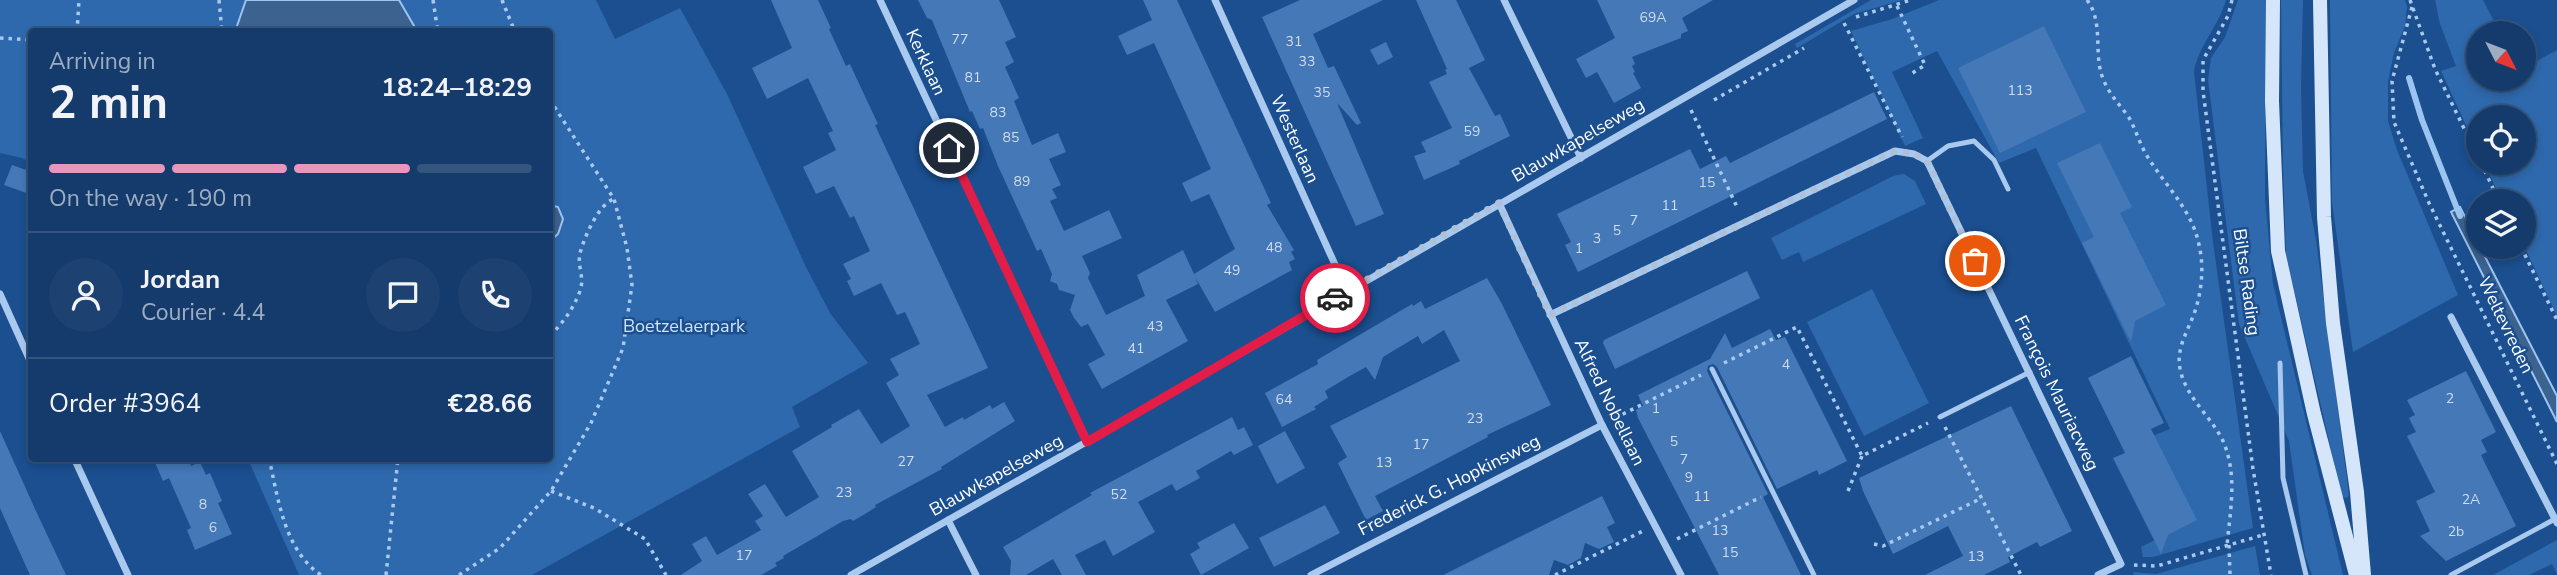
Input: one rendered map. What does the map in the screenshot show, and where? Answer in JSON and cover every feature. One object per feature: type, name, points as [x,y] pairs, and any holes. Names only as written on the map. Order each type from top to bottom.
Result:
[{"type":"main road","name":"Biltse Rading","points":[[2273,0],[2272,101],[2278,251],[2317,426],[2356,575]]},
{"type":"main road","points":[[2320,0],[2324,217],[2333,323],[2357,492],[2364,575]]},
{"type":"street","name":"Kerklaan","points":[[880,0],[1087,442]]},
{"type":"street","name":"Westerlaan","points":[[1215,0],[1347,291]]},
{"type":"street","points":[[1504,0],[1581,158]]},
{"type":"street","name":"Blauwkapelseweg","points":[[852,575],[1850,1]]},
{"type":"street","points":[[1550,315],[1895,151],[1910,153],[1927,161]]},
{"type":"street","name":"François Mauriacweg","points":[[1927,161],[2031,372],[2121,564]]},
{"type":"street","name":"Alfred Nobellaan","points":[[1499,203],[1602,425],[1681,575]]},
{"type":"street","points":[[0,295],[28,356]]},
{"type":"street","points":[[2451,317],[2556,521]]},
{"type":"street","name":"Frederick G. Hopkinsweg","points":[[1311,575],[1602,425]]},
{"type":"street","points":[[76,462],[128,575]]},
{"type":"street","points":[[948,520],[976,575]]},
{"type":"street","points":[[2098,575],[2121,564]]},
{"type":"lane","points":[[1927,161],[1948,146],[1974,141],[1994,160],[2008,189]]},
{"type":"lane","points":[[2280,363],[2283,478],[2306,575]]},
{"type":"lane","points":[[1712,369],[1814,575]]},
{"type":"lane","points":[[1940,417],[2031,372]]},
{"type":"lane","points":[[2451,575],[2556,521]]},
{"type":"path","points":[[77,28],[79,0]]},
{"type":"path","points":[[219,0],[222,28]]},
{"type":"path","points":[[433,0],[437,28]]},
{"type":"path","points":[[502,0],[513,28]]},
{"type":"path","points":[[2087,0],[2097,16],[2102,78],[2114,100],[2129,118],[2149,160],[2182,207],[2199,245],[2202,280],[2196,309],[2183,336],[2179,356],[2182,375],[2190,391],[2223,442],[2233,486],[2228,545],[2230,575]]},
{"type":"path","name":"Biltse Rading","points":[[2232,0],[2228,16],[2203,60],[2202,80],[2209,148],[2263,535],[2271,575]]},
{"type":"path","points":[[2410,0],[2435,69],[2466,132]]},
{"type":"path","points":[[1897,6],[1924,65],[1911,74]]},
{"type":"path","name":"Weltevreden","points":[[2412,7],[2392,81],[2394,122],[2428,204],[2557,464]]},
{"type":"path","points":[[1844,23],[1910,153]]},
{"type":"path","points":[[0,38],[28,40]]},
{"type":"path","points":[[459,575],[500,548],[551,491],[591,423],[623,348],[632,285],[627,248],[614,199],[553,105]]},
{"type":"path","points":[[1691,110],[1745,222]]},
{"type":"path","points":[[553,332],[572,310],[583,278],[579,266],[580,254],[598,212],[614,199]]},
{"type":"path","points":[[2527,259],[2557,320]]},
{"type":"path","points":[[1797,327],[1862,456]]},
{"type":"path","points":[[1848,491],[1862,456],[1940,417],[2021,575]]},
{"type":"path","points":[[270,462],[285,530],[313,570],[321,575]]},
{"type":"path","points":[[386,575],[398,462]]},
{"type":"path","points":[[551,491],[594,508],[645,539],[666,575]]},
{"type":"path","points":[[1665,545],[1772,491]]},
{"type":"path","points":[[1874,544],[1883,546],[1982,498]]},
{"type":"path","points":[[1555,575],[1654,526]]},
{"type":"path","points":[[2121,564],[2157,566],[2263,535]]},
{"type":"green space","name":"Boetzelaerpark","points":[[0,0],[596,0],[615,39],[680,8],[728,96],[806,267],[830,313],[868,363],[792,407],[800,427],[532,575],[299,575],[249,462],[553,462],[553,28],[28,28],[28,161],[0,153]]},
{"type":"green space","points":[[1871,0],[1902,0],[1854,14],[1797,48],[1795,44]]},
{"type":"green space","points":[[1939,0],[2226,0],[2200,53],[2194,72],[2213,242],[2253,528],[2153,557],[2143,557],[2141,547],[2193,521],[2152,436],[2170,429],[2036,148],[1999,163],[1937,51],[1892,72],[1923,138],[1905,146],[1851,31],[1892,19]]},
{"type":"green space","points":[[2238,0],[2266,0],[2265,199],[2273,284],[2343,575],[2312,575],[2305,555],[2289,441],[2239,324],[2208,80],[2211,58],[2225,37]]},
{"type":"green space","points":[[2281,0],[2303,0],[2303,171],[2316,240],[2349,495],[2347,498],[2342,497],[2286,255]]},
{"type":"green space","points":[[2330,0],[2405,0],[2405,26],[2394,53],[2388,81],[2388,121],[2397,150],[2458,295],[2353,352],[2332,202]]},
{"type":"green space","points":[[2435,0],[2483,0],[2494,21],[2466,21],[2466,91],[2536,91],[2536,61],[2557,50],[2557,316],[2530,259],[2536,259],[2536,189],[2496,189],[2490,175],[2536,175],[2536,105],[2466,105],[2466,125],[2441,71],[2456,66],[2440,24]]},
{"type":"green space","points":[[1904,174],[1915,181],[1926,204],[1803,262],[1799,252],[1782,260],[1771,238],[1893,176]]},
{"type":"green space","points":[[1872,289],[1929,403],[1864,436],[1807,322]]},
{"type":"green space","points":[[2557,540],[2557,574],[2552,564],[2529,575],[2493,575]]},
{"type":"green space","points":[[2255,546],[2260,575],[2134,575],[2133,572],[2156,574]]},
{"type":"shaded area","points":[[246,0],[399,0],[415,28],[237,28]]},
{"type":"shaded area","points":[[553,206],[558,207],[563,219],[558,234],[553,238]]},
{"type":"shaded area","points":[[2460,207],[2466,219],[2466,242],[2451,212]]},
{"type":"shaded area","points":[[2475,259],[2486,259],[2557,396],[2557,422]]},
{"type":"building","points":[[771,0],[818,0],[846,66],[850,64],[878,124],[875,125],[988,368],[927,395],[945,427],[990,405],[992,409],[1004,402],[1015,421],[941,467],[942,469],[875,505],[876,507],[853,521],[843,521],[783,556],[784,558],[775,563],[777,566],[761,575],[681,575],[702,561],[692,544],[706,536],[717,555],[761,530],[755,521],[763,516],[748,494],[765,484],[786,517],[819,497],[792,451],[832,427],[831,425],[859,409],[881,444],[910,426],[886,383],[899,375],[890,359],[920,344],[905,312],[897,315],[881,283],[854,296],[847,281],[851,279],[843,264],[870,251],[854,216],[850,218],[834,186],[816,194],[803,167],[836,150],[828,133],[833,131],[808,78],[767,99],[752,68],[792,48]]},
{"type":"building","points":[[918,0],[999,0],[1016,37],[1005,42],[1014,62],[1005,67],[1019,98],[1014,101],[1032,145],[1058,133],[1066,152],[1049,159],[1061,185],[1052,189],[1057,198],[1050,201],[1064,231],[1109,210],[1122,238],[1082,256],[1090,273],[1088,278],[1106,315],[1145,296],[1137,275],[1183,250],[1194,274],[1235,249],[1209,194],[1191,202],[1182,183],[1211,169],[1154,43],[1127,55],[1118,36],[1152,20],[1143,0],[1177,0],[1271,203],[1267,205],[1294,250],[1291,252],[1295,259],[1289,262],[1292,270],[1215,312],[1195,277],[1198,284],[1166,300],[1188,341],[1102,389],[1088,364],[1105,355],[1088,324],[1081,327],[1070,310],[1075,295],[1059,290],[1057,284],[1050,281],[1052,274],[1041,249],[1037,251],[983,128],[980,129],[972,111],[970,112],[932,20],[927,18]]},
{"type":"building","points":[[1300,0],[1383,0],[1313,34],[1328,68],[1334,66],[1361,123],[1357,125],[1337,103],[1384,214],[1356,226],[1262,17]]},
{"type":"building","points":[[1416,0],[1456,0],[1485,60],[1469,68],[1495,116],[1500,114],[1510,136],[1459,161],[1460,164],[1424,180],[1414,156],[1426,152],[1421,142],[1452,128],[1429,82],[1447,74],[1447,69]]},
{"type":"building","points":[[1597,0],[1713,0],[1682,18],[1688,31],[1681,34],[1681,38],[1632,57],[1635,64],[1632,66],[1635,72],[1633,73],[1641,88],[1614,103],[1597,72],[1586,78],[1576,59],[1615,38]]},
{"type":"building","points":[[2044,26],[2086,112],[2000,153],[1958,68]]},
{"type":"building","points":[[1386,42],[1393,57],[1378,65],[1370,50]]},
{"type":"building","points":[[1874,92],[1887,119],[1578,272],[1565,245],[1571,242],[1557,214],[1690,149],[1700,169],[1726,156],[1730,163]]},
{"type":"building","points":[[2100,143],[2132,207],[2120,213],[2166,305],[2135,321],[2131,342],[2082,243],[2094,237],[2057,163]]},
{"type":"building","points":[[12,165],[28,171],[28,194],[4,185]]},
{"type":"building","points":[[1747,271],[1760,298],[1615,369],[1604,340]]},
{"type":"building","points":[[1487,278],[1551,405],[1487,435],[1488,437],[1375,496],[1383,511],[1366,520],[1338,463],[1347,457],[1330,426],[1460,361],[1444,330],[1422,344],[1418,336],[1383,357],[1375,380],[1366,367],[1348,377],[1325,391],[1328,398],[1314,407],[1316,409],[1282,427],[1265,393],[1318,364],[1317,360],[1412,304],[1413,306],[1421,301],[1425,309]]},
{"type":"building","points":[[1770,329],[1776,340],[1785,337],[1847,461],[1819,475],[1817,470],[1777,489],[1717,367],[1713,364],[1708,366],[1707,371],[1768,494],[1763,497],[1801,575],[1719,575],[1638,418],[1636,410],[1643,406],[1638,395],[1710,359],[1725,333],[1732,348]]},
{"type":"building","points":[[2131,356],[2164,423],[2151,429],[2197,520],[2168,535],[2161,554],[2113,458],[2125,453],[2088,378]]},
{"type":"building","points":[[2466,371],[2496,432],[2481,440],[2487,452],[2481,455],[2516,526],[2446,561],[2420,536],[2430,531],[2416,501],[2435,492],[2407,436],[2416,432],[2409,418],[2415,415],[2407,400]]},
{"type":"building","points":[[2011,406],[2072,531],[2040,547],[2037,542],[2008,557],[2010,562],[1984,575],[1925,575],[1963,556],[1948,526],[1893,554],[1859,478]]},
{"type":"building","points":[[1232,417],[1238,430],[1244,427],[1253,445],[1234,455],[1231,451],[1196,471],[1200,478],[1176,491],[1172,484],[1138,502],[1155,532],[1113,556],[1105,540],[1075,555],[1086,575],[1062,575],[1053,559],[1026,575],[1010,575],[1011,561],[1003,547],[1092,495],[1090,493]]},
{"type":"building","points":[[0,431],[66,575],[30,575],[0,508]]},
{"type":"building","points":[[1285,431],[1305,468],[1277,484],[1258,446]]},
{"type":"building","points":[[155,462],[190,462],[191,466],[200,462],[206,475],[210,473],[222,501],[218,503],[232,534],[195,550],[187,530],[191,528],[169,478],[163,481]]},
{"type":"building","points":[[1602,496],[1615,523],[1607,527],[1614,542],[1599,549],[1585,543],[1581,558],[1568,565],[1554,560],[1549,575],[1443,575]]},
{"type":"building","points":[[1325,505],[1340,533],[1274,567],[1259,538]]},
{"type":"building","points":[[1234,523],[1249,548],[1201,575],[1190,554],[1200,548],[1197,543]]},
{"type":"waterway","points":[[2409,78],[2422,120],[2460,216]]},
{"type":"way so far","points":[[1335,298],[1499,203],[1550,315],[1895,151],[1914,154],[1927,161],[1975,261]]},
{"type":"route","points":[[949,148],[1087,442],[1335,298]]}]
